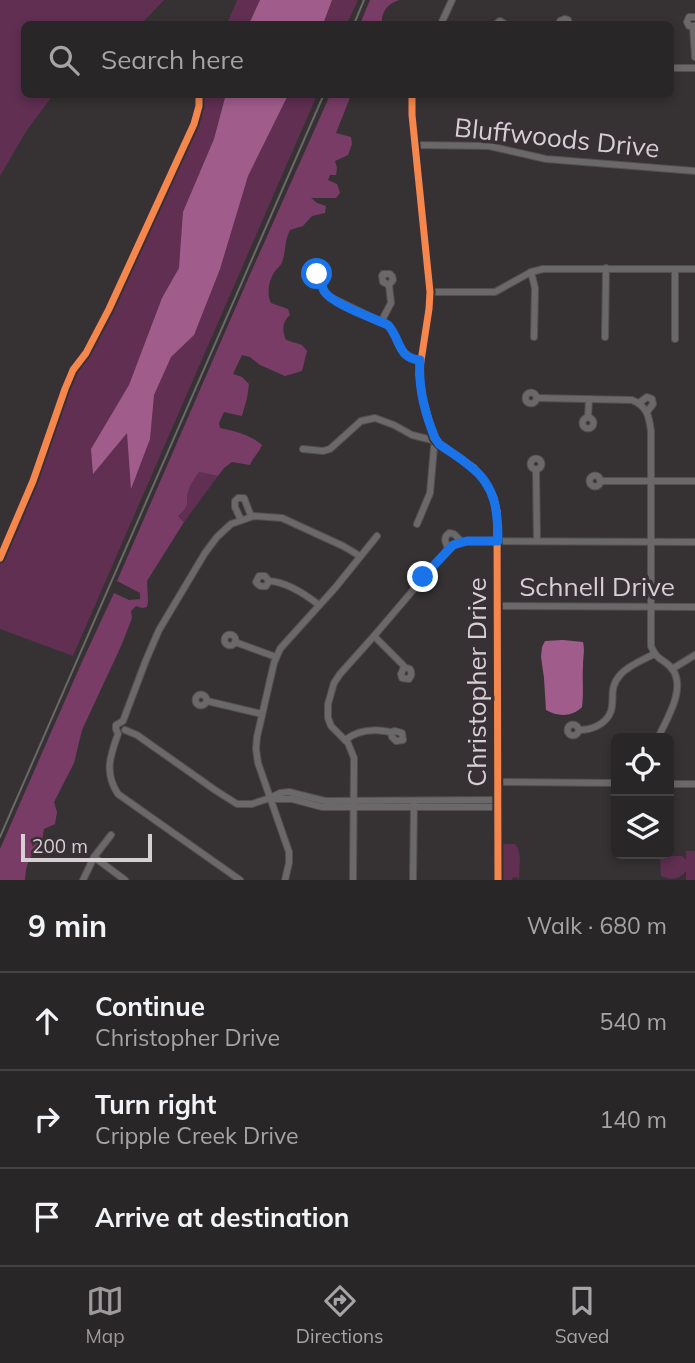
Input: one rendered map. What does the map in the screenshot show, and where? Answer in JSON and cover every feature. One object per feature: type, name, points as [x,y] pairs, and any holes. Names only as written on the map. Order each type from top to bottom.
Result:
[{"type":"street","points":[[442,21],[452,0]]},
{"type":"street","points":[[695,17],[691,16],[687,20],[688,25],[694,26],[695,57]]},
{"type":"street","points":[[674,68],[695,68]]},
{"type":"street","points":[[412,98],[430,292],[419,378],[436,441],[430,493],[417,524]]},
{"type":"street","name":"Bluffwoods Drive","points":[[415,145],[489,146],[545,159],[695,171]]},
{"type":"street","points":[[430,292],[495,292],[531,272],[558,268],[695,269]]},
{"type":"street","points":[[605,337],[606,268]]},
{"type":"street","points":[[675,269],[675,339]]},
{"type":"street","points":[[531,272],[535,288],[534,337]]},
{"type":"street","points":[[321,275],[323,289],[328,296],[388,325],[402,352],[411,359],[420,360]]},
{"type":"street","points":[[381,322],[391,303],[390,285]]},
{"type":"street","points":[[537,398],[619,398],[639,403],[647,412],[651,431],[652,482],[651,646],[657,658],[672,669],[676,679],[676,696],[660,733]]},
{"type":"street","points":[[639,403],[645,398],[652,399],[653,404],[647,412]]},
{"type":"street","points":[[588,417],[589,399]]},
{"type":"street","name":"Christopher Drive","points":[[303,449],[330,449],[361,421],[375,418],[412,435],[436,441],[474,468],[487,485],[496,505],[498,541],[498,880]]},
{"type":"street","points":[[536,469],[537,541]]},
{"type":"street","points":[[600,481],[695,481]]},
{"type":"street","points":[[241,520],[235,507],[235,501],[239,498],[244,498],[251,516]]},
{"type":"street","points":[[125,730],[123,721],[159,630],[223,530],[251,516],[282,518],[360,556]]},
{"type":"street","points":[[448,549],[445,540],[449,533],[462,542]]},
{"type":"street","points":[[285,880],[289,852],[258,763],[256,749],[276,657],[377,536]]},
{"type":"street","points":[[354,880],[354,758],[345,740],[331,726],[328,704],[334,683],[340,674],[448,549],[462,542],[695,542]]},
{"type":"street","points":[[270,581],[290,587],[319,605]]},
{"type":"street","name":"Schnell Drive","points":[[498,606],[695,607]]},
{"type":"street","points":[[374,636],[404,667]]},
{"type":"street","points":[[234,642],[276,657]]},
{"type":"street","points":[[579,730],[592,729],[604,721],[611,710],[612,691],[618,678],[630,667],[654,654]]},
{"type":"street","points":[[672,669],[695,655]]},
{"type":"street","points":[[207,701],[262,714]]},
{"type":"street","points":[[123,721],[116,725],[118,734],[108,768],[112,785],[118,794],[240,880]]},
{"type":"street","points":[[125,730],[137,735],[234,802],[252,804],[289,792],[314,799],[353,804],[497,804]]},
{"type":"street","points":[[118,734],[125,730]]},
{"type":"street","points":[[345,740],[359,732],[391,733]]},
{"type":"street","points":[[498,782],[611,783]]},
{"type":"street","points":[[674,784],[695,784]]},
{"type":"street","points":[[413,880],[414,803]]},
{"type":"street","points":[[83,880],[94,857],[111,835]]},
{"type":"street","points":[[94,857],[125,880]]},
{"type":"shaded area","points":[[0,0],[164,0],[144,21],[21,21],[21,98],[51,98],[27,130],[0,176]]},
{"type":"shaded area","points":[[237,0],[358,0],[348,21],[228,21]]},
{"type":"shaded area","points":[[260,0],[332,0],[324,21],[250,21]]},
{"type":"shaded area","points":[[370,0],[399,0],[386,9],[382,21],[361,21]]},
{"type":"shaded area","points":[[196,98],[316,98],[73,656],[0,629],[0,552],[47,435],[65,381],[104,316],[194,113]]},
{"type":"shaded area","points":[[225,98],[287,98],[248,176],[220,269],[194,335],[171,357],[154,395],[150,439],[131,489],[127,433],[93,474],[91,449],[129,385],[162,298],[179,268],[183,212],[214,139]]},
{"type":"shaded area","points":[[329,98],[350,98],[336,133],[351,137],[352,144],[348,155],[335,161],[336,175],[330,175],[328,180],[337,184],[340,193],[336,198],[311,198],[326,206],[325,213],[312,216],[303,226],[290,230],[282,262],[269,287],[271,303],[288,309],[290,315],[283,326],[286,340],[302,345],[307,351],[302,371],[285,376],[242,355],[233,374],[242,377],[249,384],[242,416],[224,412],[219,423],[220,428],[248,436],[262,445],[261,448],[250,465],[232,462],[218,476],[199,472],[192,482],[187,505],[178,516],[184,522],[147,581],[147,607],[136,606],[131,611],[132,618],[122,644],[82,730],[74,763],[54,802],[57,812],[55,824],[44,829],[41,847],[29,861],[25,880],[0,880],[0,849],[114,593],[129,600],[140,599],[140,593],[117,581]]},
{"type":"shaded area","points":[[199,472],[218,476],[184,522],[178,516],[187,505],[189,488]]},
{"type":"shaded area","points":[[545,641],[583,642],[584,648],[582,707],[565,715],[546,710],[541,657]]},
{"type":"shaded area","points":[[515,844],[518,848],[519,880],[517,877],[502,880],[502,845]]},
{"type":"shaded area","points":[[686,851],[695,851],[695,880],[686,880],[686,871],[675,878],[661,876],[660,859],[682,856],[686,860]]},
{"type":"railway","points":[[355,21],[364,0]]},
{"type":"railway","points":[[0,837],[322,98]]},
{"type":"cycle path","points":[[0,558],[33,481],[73,370],[86,353],[109,309],[194,124],[199,98]]},
{"type":"cycle path","points":[[412,98],[430,292],[419,374],[421,391],[434,438],[474,468],[494,498],[497,511],[498,880]]},
{"type":"route","points":[[317,274],[321,275],[321,283],[328,296],[388,325],[402,352],[411,359],[420,360],[421,391],[435,438],[439,444],[474,468],[494,498],[498,541],[457,543],[449,548],[423,577]]}]
